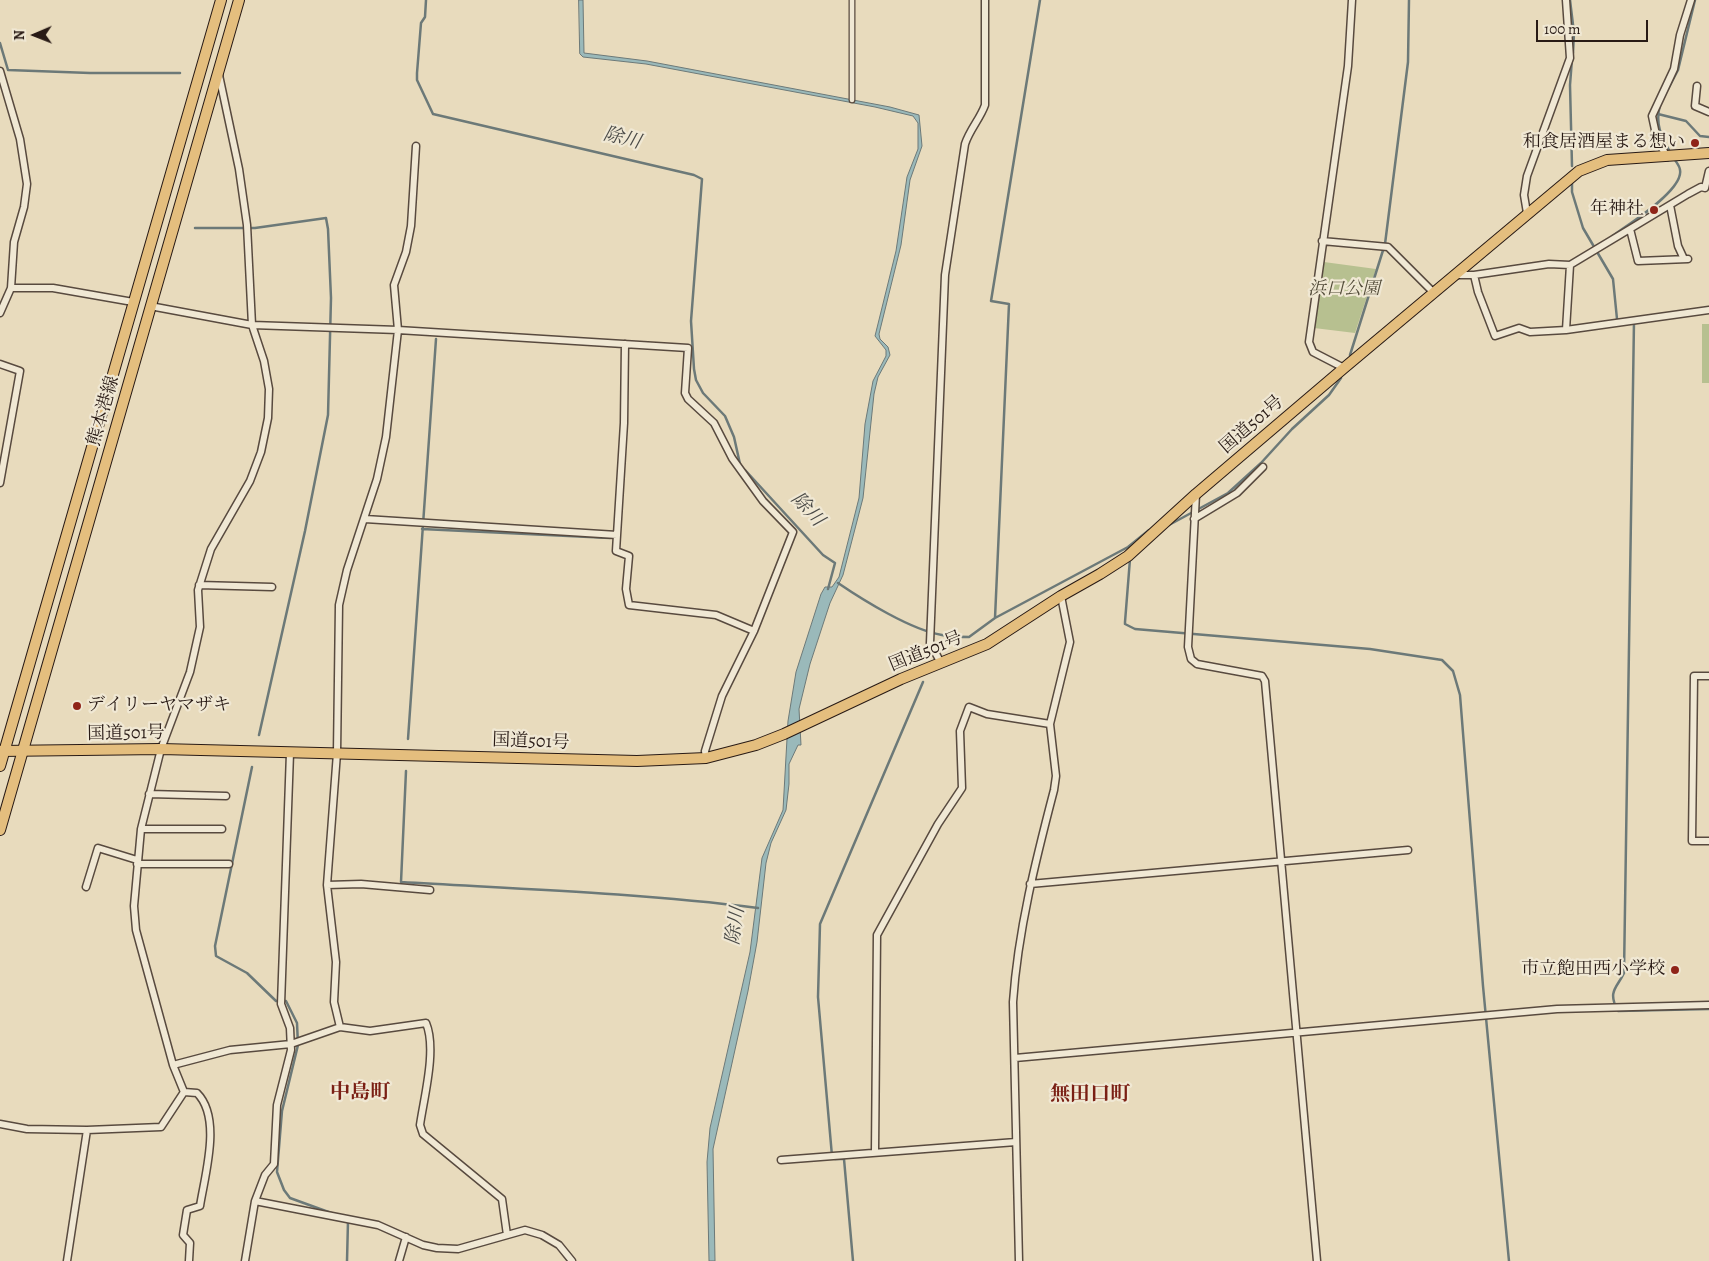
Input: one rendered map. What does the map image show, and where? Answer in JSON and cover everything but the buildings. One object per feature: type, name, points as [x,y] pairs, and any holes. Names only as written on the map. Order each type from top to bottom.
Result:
[{"type":"main road","name":"熊本港線","points":[[0,766],[2,751],[221,0]]},
{"type":"main road","name":"熊本港線","points":[[0,830],[239,0]]},
{"type":"main road","name":"国道501号","points":[[2,751],[161,749],[637,761],[706,758],[756,746],[940,663],[987,644],[1061,596],[1128,556],[1196,494],[1569,177],[1592,164],[1621,159],[1709,153]]},
{"type":"street","points":[[852,0],[852,100]]},
{"type":"street","points":[[940,663],[930,643],[945,275],[965,144],[969,132],[981,116],[985,105],[985,0]]},
{"type":"street","points":[[1344,368],[1313,352],[1309,342],[1348,66],[1352,0]]},
{"type":"street","points":[[1528,213],[1524,195],[1528,176],[1570,58],[1566,0]]},
{"type":"street","points":[[1667,157],[1658,138],[1652,116],[1674,68],[1678,42],[1691,0]]},
{"type":"street","points":[[0,71],[20,139],[27,184],[24,206],[14,242],[11,288],[0,313]]},
{"type":"street","points":[[184,1092],[173,1065],[136,930],[134,906],[137,862],[141,829],[161,749],[190,672],[200,627],[199,585],[210,549],[250,481],[261,452],[268,418],[269,389],[264,361],[252,325],[247,225],[239,169],[219,72]]},
{"type":"street","points":[[1697,86],[1695,106],[1709,112]]},
{"type":"street","points":[[340,1027],[334,1002],[336,962],[327,885],[337,753],[339,605],[345,577],[365,519],[386,437],[398,330],[394,286],[406,252],[411,226],[416,146]]},
{"type":"street","points":[[1455,275],[1474,275],[1549,264],[1570,265],[1688,194],[1701,188],[1707,189],[1709,172]]},
{"type":"street","points":[[1630,229],[1638,262],[1686,259],[1678,246],[1670,206]]},
{"type":"street","points":[[1322,241],[1388,247],[1433,292]]},
{"type":"street","points":[[1566,330],[1570,265]]},
{"type":"street","points":[[1474,275],[1478,292],[1495,336],[1519,328],[1530,332],[1566,330],[1709,310]]},
{"type":"street","points":[[11,288],[53,288],[133,302]]},
{"type":"street","points":[[150,306],[252,325],[398,330],[688,348],[685,393],[688,399],[714,423],[746,479],[763,501],[793,532],[754,631],[722,696],[705,751],[706,758]]},
{"type":"street","points":[[625,344],[624,423],[616,551],[630,556],[626,589],[629,604],[716,615],[754,631]]},
{"type":"street","points":[[0,364],[20,371],[0,483]]},
{"type":"street","points":[[1194,519],[1237,493],[1263,467]]},
{"type":"street","points":[[1196,494],[1188,647],[1191,659],[1197,664],[1262,676],[1265,681],[1317,1261]]},
{"type":"street","points":[[365,519],[617,535]]},
{"type":"street","points":[[199,585],[272,587]]},
{"type":"street","points":[[1019,1261],[1013,1002],[1016,969],[1030,884],[1056,776],[1050,724],[1070,642],[1061,596]]},
{"type":"street","points":[[1709,676],[1694,676],[1692,841],[1709,841]]},
{"type":"street","points":[[874,1151],[877,935],[938,824],[962,788],[960,731],[969,707],[987,714],[1050,724]]},
{"type":"street","points":[[245,1261],[255,1201],[265,1175],[274,1164],[277,1105],[291,1044],[290,1028],[281,1004],[290,753]]},
{"type":"street","points":[[149,794],[226,796]]},
{"type":"street","points":[[141,829],[222,829]]},
{"type":"street","points":[[86,887],[98,848],[137,862],[228,864]]},
{"type":"street","points":[[1030,884],[1408,850]]},
{"type":"street","points":[[327,885],[361,884],[430,890]]},
{"type":"street","points":[[1015,1058],[1557,1009],[1709,1005]]},
{"type":"street","points":[[173,1065],[230,1050],[291,1044],[340,1027],[370,1031],[426,1023],[429,1030],[430,1048],[420,1125],[423,1134],[502,1199],[507,1235]]},
{"type":"street","points":[[0,1124],[27,1129],[87,1130],[161,1127],[184,1092]]},
{"type":"street","points":[[184,1092],[197,1093],[209,1112],[210,1140],[200,1206],[187,1210],[183,1235],[190,1243],[189,1261]]},
{"type":"street","points":[[67,1261],[87,1130]]},
{"type":"street","points":[[781,1160],[874,1151],[1016,1142]]},
{"type":"street","points":[[255,1201],[378,1225],[423,1245],[458,1249],[525,1230],[542,1235],[559,1244],[572,1261]]},
{"type":"street","points":[[399,1261],[406,1237]]},
{"type":"green space","name":"浜口公園","points":[[1324,262],[1376,269],[1355,333],[1314,328]]},
{"type":"green space","points":[[1702,324],[1709,324],[1709,383],[1702,383]]},
{"type":"water","points":[[579,0],[583,0],[584,53],[647,61],[890,107],[919,115],[922,146],[910,180],[901,245],[879,334],[880,339],[888,347],[890,355],[878,377],[874,394],[863,498],[843,575],[830,603],[810,664],[799,709],[801,745],[798,745],[789,764],[786,810],[771,843],[766,863],[757,942],[748,991],[713,1149],[715,1261],[709,1261],[707,1162],[710,1128],[750,952],[762,858],[783,810],[788,721],[796,672],[821,594],[825,587],[832,587],[839,577],[859,498],[865,424],[873,381],[886,356],[886,350],[875,336],[896,251],[907,177],[918,149],[918,123],[913,116],[875,107],[646,64],[583,57],[580,54]]},
{"type":"waterway","name":"除川","points":[[426,0],[425,17],[421,23],[417,80],[433,114],[694,175],[702,179],[691,321],[694,369],[696,380],[703,393],[725,416],[734,437],[740,464]]},
{"type":"waterway","points":[[995,618],[1009,304],[991,301],[1040,0]]},
{"type":"waterway","points":[[1350,355],[1385,244],[1408,62],[1409,0]]},
{"type":"waterway","points":[[1570,0],[1574,33],[1573,53]]},
{"type":"waterway","points":[[1668,89],[1678,70],[1695,0]]},
{"type":"waterway","points":[[0,43],[8,70],[90,73],[180,73]]},
{"type":"waterway","points":[[1572,59],[1570,85],[1572,166]]},
{"type":"waterway","points":[[1660,105],[1658,118],[1660,130],[1670,152]]},
{"type":"waterway","points":[[1658,114],[1686,121],[1700,136],[1709,137]]},
{"type":"waterway","points":[[1612,236],[1653,207],[1673,187],[1679,178],[1680,170],[1675,160]]},
{"type":"waterway","points":[[1572,182],[1572,192],[1583,228],[1613,279],[1617,319],[1620,321]]},
{"type":"waterway","points":[[195,228],[255,228],[326,218],[328,229],[331,298],[328,415],[305,531],[259,735]]},
{"type":"waterway","points":[[1634,321],[1624,973],[1614,990],[1613,999],[1618,1011],[1709,1009]]},
{"type":"waterway","points":[[408,739],[436,339]]},
{"type":"waterway","points":[[1169,525],[1228,493],[1329,395],[1341,378]]},
{"type":"waterway","name":"除川","points":[[745,470],[823,555],[835,563],[828,589]]},
{"type":"waterway","points":[[422,529],[610,538]]},
{"type":"waterway","points":[[838,583],[874,606],[916,627],[945,636],[969,637],[995,618],[1128,547],[1149,530]]},
{"type":"waterway","points":[[1130,559],[1125,624],[1135,629],[1370,649],[1442,660],[1453,671],[1460,695],[1483,986],[1509,1261]]},
{"type":"waterway","points":[[832,1156],[818,997],[820,924],[923,682]]},
{"type":"waterway","points":[[252,767],[215,946],[216,956],[247,973],[276,1001],[286,1001],[297,1023],[298,1045],[282,1111],[277,1172],[284,1190],[290,1198],[334,1214]]},
{"type":"waterway","points":[[406,771],[401,882],[624,895],[758,908]]},
{"type":"waterway","points":[[835,1159],[844,1159],[853,1261]]},
{"type":"waterway","points":[[347,1261],[348,1221]]},
{"type":"place","name":"和食居酒屋まる想い","points":[[1695,143]]},
{"type":"place","name":"年神社","points":[[1654,210]]},
{"type":"place","name":"デイリーヤマザキ","points":[[77,706]]},
{"type":"place","name":"市立飽田西小学校","points":[[1675,970]]},
{"type":"district","name":"中島町","points":[[360,1093]]},
{"type":"district","name":"無田口町","points":[[1090,1095]]}]
